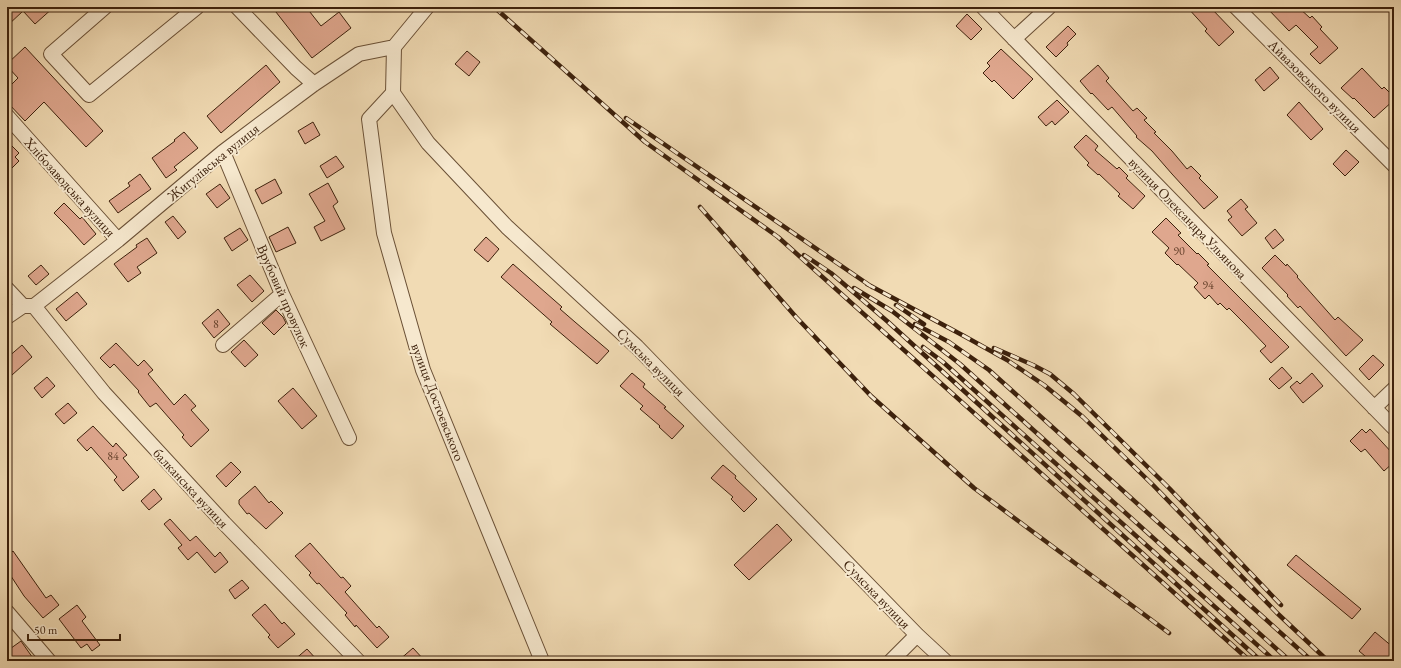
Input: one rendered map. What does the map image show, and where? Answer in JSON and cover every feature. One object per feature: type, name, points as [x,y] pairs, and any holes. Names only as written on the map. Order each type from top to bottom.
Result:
[{"type":"street","points":[[106,7],[51,54],[89,95],[197,7]]},
{"type":"street","points":[[236,7],[296,68],[314,84]]},
{"type":"street","name":"вулиця Олександра Ульянова","points":[[983,7],[1394,428]]},
{"type":"street","points":[[1014,39],[1049,7]]},
{"type":"street","name":"Айвазовського вулиця","points":[[1236,7],[1394,164]]},
{"type":"street","points":[[393,93],[394,47],[425,10]]},
{"type":"street","name":"Жигулівська вулиця","points":[[7,318],[28,306],[118,240],[224,152],[314,84],[359,54],[394,47]]},
{"type":"street","name":"Сумська вулиця","points":[[393,93],[428,143],[507,227],[637,346],[917,635],[945,661]]},
{"type":"street","name":"вулиця Достоєвського","points":[[393,93],[369,119],[384,233],[423,370],[542,661]]},
{"type":"street","name":"Хлібозаводська вулиця","points":[[7,116],[118,240]]},
{"type":"street","name":"Врубовий провулок","points":[[224,152],[282,294],[349,438]]},
{"type":"street","name":"балканська вулиця","points":[[7,289],[28,306],[109,399],[224,523],[358,661]]},
{"type":"street","points":[[223,345],[282,294]]},
{"type":"street","points":[[1374,408],[1394,389]]},
{"type":"street","points":[[7,612],[49,661]]},
{"type":"street","points":[[891,661],[917,635]]},
{"type":"building","points":[[7,7],[54,7],[35,24],[23,11],[7,26]]},
{"type":"building","points":[[272,7],[306,7],[321,26],[339,12],[351,28],[312,58]]},
{"type":"building","points":[[1187,7],[1210,7],[1234,32],[1219,46],[1205,31],[1207,29]]},
{"type":"building","points":[[1266,7],[1298,7],[1310,18],[1312,16],[1322,27],[1320,29],[1338,48],[1320,64],[1310,54],[1318,47],[1296,25],[1289,31]]},
{"type":"building","points":[[967,14],[982,29],[971,40],[956,26]]},
{"type":"building","points":[[1068,26],[1076,34],[1056,57],[1046,47]]},
{"type":"building","points":[[25,47],[103,131],[86,147],[44,102],[25,121],[7,102],[7,89],[18,78],[7,66],[7,64]]},
{"type":"building","points":[[1001,49],[1033,79],[1013,99],[994,80],[992,82],[983,73],[990,66],[987,63]]},
{"type":"building","points":[[467,51],[480,62],[469,76],[455,64]]},
{"type":"building","points":[[266,65],[280,82],[221,133],[207,116]]},
{"type":"building","points":[[1098,65],[1109,78],[1106,81],[1133,111],[1137,108],[1147,118],[1144,120],[1156,132],[1154,133],[1187,169],[1191,166],[1201,176],[1199,178],[1218,197],[1204,209],[1152,151],[1136,137],[1137,136],[1112,107],[1108,110],[1080,81]]},
{"type":"building","points":[[1270,67],[1279,78],[1264,91],[1255,80]]},
{"type":"building","points":[[1362,68],[1382,89],[1384,87],[1394,97],[1394,100],[1374,118],[1354,98],[1353,99],[1341,88]]},
{"type":"building","points":[[1057,100],[1069,112],[1055,125],[1052,121],[1046,126],[1038,117]]},
{"type":"building","points":[[1299,102],[1323,129],[1311,140],[1287,115]]},
{"type":"building","points":[[313,122],[320,135],[305,144],[298,131]]},
{"type":"building","points":[[184,132],[198,148],[174,167],[177,170],[166,178],[152,158],[175,141],[174,140]]},
{"type":"building","points":[[1086,135],[1098,146],[1095,150],[1117,169],[1119,167],[1128,176],[1126,178],[1145,196],[1133,209],[1118,196],[1120,194],[1087,165],[1089,163],[1074,147]]},
{"type":"building","points":[[7,141],[19,153],[15,157],[19,161],[7,173]]},
{"type":"building","points":[[1346,150],[1359,162],[1345,176],[1333,164]]},
{"type":"building","points":[[336,156],[344,167],[327,178],[320,166]]},
{"type":"building","points":[[140,174],[151,189],[118,213],[109,201],[130,186],[128,183]]},
{"type":"building","points":[[275,179],[282,193],[262,204],[255,190]]},
{"type":"building","points":[[328,183],[338,202],[333,206],[345,229],[321,241],[314,227],[325,221],[309,194]]},
{"type":"building","points":[[220,184],[230,198],[217,208],[206,194]]},
{"type":"building","points":[[1241,199],[1248,207],[1245,209],[1257,223],[1242,236],[1228,220],[1232,217],[1227,211]]},
{"type":"building","points":[[64,203],[80,219],[82,217],[96,234],[84,245],[54,213]]},
{"type":"building","points":[[173,216],[186,232],[178,239],[165,222]]},
{"type":"building","points":[[1166,218],[1181,233],[1178,235],[1209,264],[1207,265],[1289,347],[1271,363],[1260,351],[1266,346],[1245,324],[1229,308],[1227,310],[1220,303],[1218,305],[1209,295],[1205,299],[1194,287],[1198,283],[1165,253],[1169,248],[1152,232]]},
{"type":"building","points":[[288,227],[296,243],[276,252],[269,237]]},
{"type":"building","points":[[240,228],[248,240],[232,251],[224,238]]},
{"type":"building","points":[[1275,229],[1284,240],[1273,249],[1265,238]]},
{"type":"building","points":[[486,237],[499,249],[488,262],[474,250]]},
{"type":"building","points":[[147,238],[157,253],[137,267],[141,273],[128,282],[114,264],[137,247],[136,245]]},
{"type":"building","points":[[1275,255],[1286,266],[1287,264],[1335,320],[1338,317],[1363,340],[1346,356],[1300,306],[1298,308],[1287,296],[1288,295],[1262,268]]},
{"type":"building","points":[[513,264],[562,307],[560,309],[609,351],[597,364],[550,324],[552,322],[501,277]]},
{"type":"building","points":[[41,265],[49,274],[36,285],[28,276]]},
{"type":"building","points":[[250,275],[264,291],[252,302],[237,285]]},
{"type":"building","points":[[77,292],[87,304],[66,321],[56,309]]},
{"type":"building","points":[[218,309],[230,324],[214,338],[202,323]]},
{"type":"building","points":[[276,310],[283,317],[286,323],[274,335],[262,323]]},
{"type":"building","points":[[244,340],[258,355],[245,367],[231,352]]},
{"type":"building","points":[[116,343],[138,366],[144,360],[153,370],[148,374],[174,405],[185,394],[196,406],[191,410],[209,430],[191,447],[182,437],[184,435],[156,403],[150,407],[138,392],[139,391],[114,364],[110,368],[100,358]]},
{"type":"building","points":[[22,345],[32,357],[12,375],[7,369],[7,358]]},
{"type":"building","points":[[1373,355],[1384,365],[1369,380],[1359,369]]},
{"type":"building","points":[[1282,367],[1292,378],[1279,389],[1269,379]]},
{"type":"building","points":[[632,373],[645,384],[643,387],[666,407],[664,408],[684,426],[672,439],[659,427],[660,426],[640,409],[643,406],[620,386]]},
{"type":"building","points":[[1312,373],[1323,386],[1303,403],[1290,387],[1297,381],[1300,384]]},
{"type":"building","points":[[47,377],[55,386],[42,398],[34,388]]},
{"type":"building","points":[[293,388],[317,416],[302,429],[278,401]]},
{"type":"building","points":[[68,403],[77,413],[64,424],[55,414]]},
{"type":"building","points":[[93,426],[113,447],[116,443],[127,455],[123,458],[139,477],[123,491],[114,480],[117,477],[91,447],[87,451],[77,440]]},
{"type":"building","points":[[1362,429],[1366,433],[1370,429],[1394,455],[1394,462],[1384,471],[1365,449],[1361,452],[1350,441]]},
{"type":"building","points":[[231,462],[241,472],[226,487],[216,476]]},
{"type":"building","points":[[723,465],[736,476],[735,478],[757,499],[744,512],[731,499],[733,497],[711,478]]},
{"type":"building","points":[[255,486],[269,503],[271,501],[283,513],[266,529],[249,513],[247,514],[239,504],[239,500]]},
{"type":"building","points":[[154,489],[162,499],[149,510],[141,501]]},
{"type":"building","points":[[170,519],[190,541],[196,536],[215,557],[220,552],[228,562],[215,573],[197,552],[188,560],[178,548],[182,545],[164,524]]},
{"type":"building","points":[[777,524],[792,540],[749,580],[734,565]]},
{"type":"building","points":[[310,543],[341,578],[343,577],[351,586],[345,592],[377,628],[379,626],[389,637],[377,648],[356,625],[355,627],[345,615],[347,613],[319,583],[317,584],[309,575],[311,573],[295,556]]},
{"type":"building","points":[[13,551],[46,598],[51,595],[59,605],[43,618],[24,596],[7,570],[7,556]]},
{"type":"building","points":[[1296,555],[1361,609],[1352,619],[1287,565]]},
{"type":"building","points":[[242,580],[249,588],[235,599],[229,590]]},
{"type":"building","points":[[265,604],[282,624],[284,622],[295,634],[278,648],[268,637],[270,635],[252,615]]},
{"type":"building","points":[[77,605],[86,617],[82,621],[100,645],[92,651],[87,644],[81,648],[59,619]]},
{"type":"building","points":[[1375,632],[1394,648],[1394,661],[1371,661],[1359,651]]},
{"type":"building","points":[[21,641],[35,661],[14,661],[7,651]]},
{"type":"building","points":[[413,648],[425,661],[398,661]]},
{"type":"building","points":[[307,649],[318,661],[293,661]]},
{"type":"railway","points":[[494,7],[645,142],[778,237],[1250,661]]},
{"type":"railway","points":[[626,118],[872,287]]},
{"type":"railway","points":[[700,207],[796,317],[871,396],[974,488],[1169,633]]},
{"type":"railway","points":[[804,255],[831,273],[887,321],[1261,661]]},
{"type":"railway","points":[[867,284],[1007,360],[1044,385],[1083,417],[1153,485],[1277,613],[1328,661]]},
{"type":"railway","points":[[854,288],[892,311],[960,364],[1290,661]]},
{"type":"railway","points":[[896,305],[924,324]]},
{"type":"railway","points":[[915,324],[949,342],[989,370],[1312,661]]},
{"type":"railway","points":[[923,347],[943,362],[1275,661]]},
{"type":"railway","points":[[994,348],[1050,374],[1074,394],[1169,488],[1281,605]]}]
